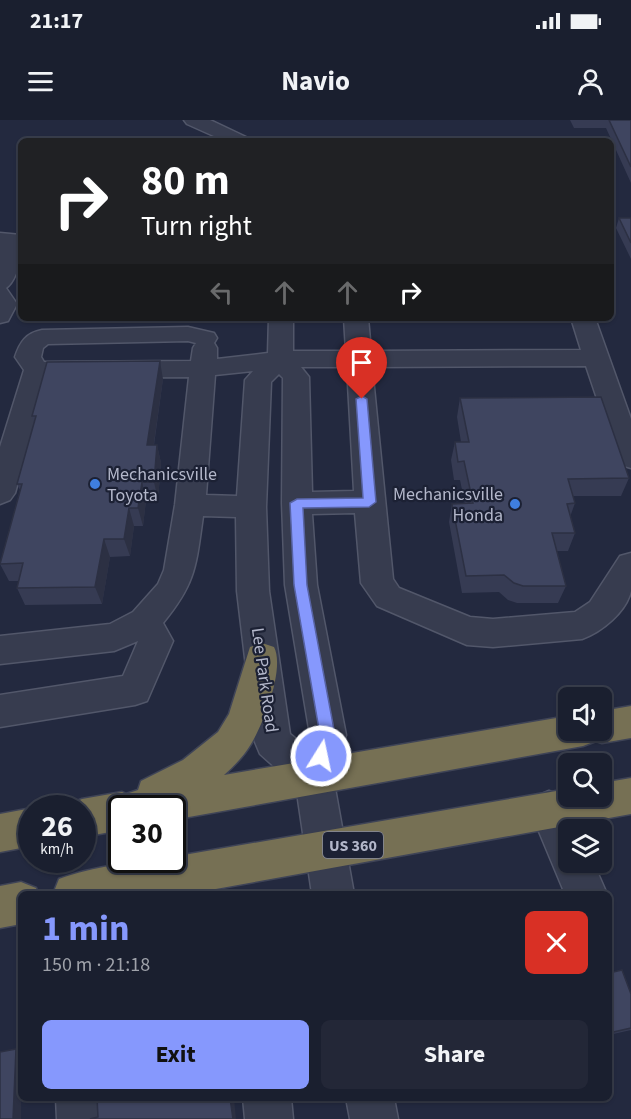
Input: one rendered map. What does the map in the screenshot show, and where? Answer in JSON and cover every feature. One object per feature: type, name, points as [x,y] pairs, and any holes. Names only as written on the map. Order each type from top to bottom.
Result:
[{"type":"highway","points":[[152,795],[189,778],[210,765],[230,743],[245,718],[262,657]]},
{"type":"highway","points":[[612,725],[631,722]]},
{"type":"highway","points":[[186,799],[558,734]]},
{"type":"highway","name":"US 360","points":[[92,891],[631,796]]},
{"type":"highway","points":[[0,833],[18,830]]},
{"type":"highway","points":[[0,907],[18,904]]},
{"type":"street","points":[[193,120],[223,131],[234,138]]},
{"type":"street","points":[[0,240],[15,240],[0,283]]},
{"type":"street","points":[[0,294],[5,304],[0,316]]},
{"type":"street","points":[[281,321],[280,359],[296,377],[297,503],[301,585],[328,735],[314,777],[332,891]]},
{"type":"street","points":[[356,321],[377,583],[388,597],[467,631],[493,633],[582,626],[602,611],[631,565]]},
{"type":"street","points":[[584,321],[631,458]]},
{"type":"street","points":[[0,650],[114,638],[145,622],[171,591],[180,570],[190,505],[207,328],[189,334],[42,337],[33,345],[28,357],[37,370]]},
{"type":"street","points":[[37,370],[203,369],[280,359],[596,358]]},
{"type":"street","name":"Lee Park Road","points":[[280,359],[258,380],[251,507],[253,591],[273,742],[314,777]]},
{"type":"street","points":[[0,493],[37,370]]},
{"type":"street","points":[[297,503],[369,502]]},
{"type":"street","points":[[190,505],[251,507]]},
{"type":"street","points":[[0,711],[135,690],[156,641],[145,622]]},
{"type":"street","points":[[549,810],[558,831]]},
{"type":"street","points":[[577,873],[585,891]]},
{"type":"street","points":[[80,1101],[81,1119]]},
{"type":"street","points":[[267,1101],[269,1119]]},
{"type":"street","points":[[371,1101],[374,1119]]},
{"type":"building","points":[[609,120],[631,120],[631,167]]},
{"type":"building","points":[[619,218],[631,218],[631,243]]},
{"type":"building","name":"Mechanicsville Toyota","points":[[160,361],[147,445],[157,445],[154,482],[142,482],[138,508],[129,508],[124,539],[104,539],[95,587],[17,588],[23,563],[0,564],[22,484],[17,484],[36,416],[32,416],[47,362]]},
{"type":"building","name":"Mechanicsville Honda","points":[[601,397],[629,478],[568,479],[575,503],[567,504],[575,533],[552,533],[566,586],[523,586],[514,583],[504,575],[466,576],[452,504],[473,503],[464,461],[458,462],[455,442],[469,442],[460,398]]},
{"type":"building","points":[[622,970],[631,994],[631,1028],[612,1032],[612,972]]},
{"type":"building","points":[[16,1049],[13,1119],[0,1119],[0,1052]]},
{"type":"building","points":[[97,1101],[230,1101],[233,1119],[90,1119],[98,1117]]},
{"type":"place","name":"Mechanicsville Toyota","points":[[95,484]]},
{"type":"place","name":"Mechanicsville Honda","points":[[515,504]]},
{"type":"route","points":[[321,756],[328,735],[301,585],[297,503],[369,502],[362,399]]}]
